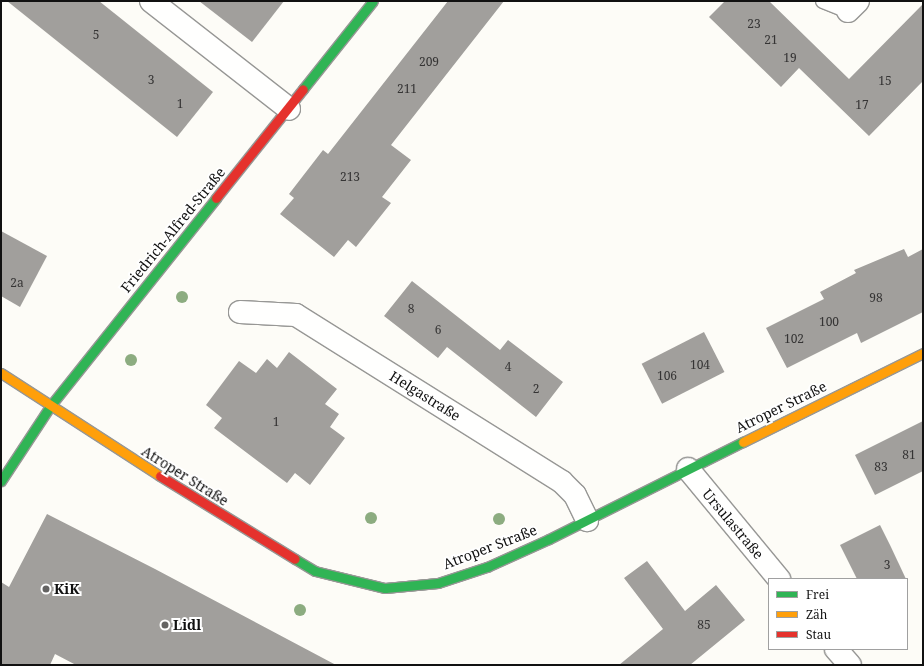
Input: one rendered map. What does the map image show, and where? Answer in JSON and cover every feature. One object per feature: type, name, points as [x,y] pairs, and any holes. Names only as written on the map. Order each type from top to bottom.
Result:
[{"type":"street","points":[[151,1],[289,109]]},
{"type":"street","name":"Friedrich-Alfred-Straße","points":[[1,481],[51,405],[289,109],[373,1]]},
{"type":"street","name":"Helgastraße","points":[[240,312],[296,315],[562,482],[575,495],[587,520]]},
{"type":"street","name":"Atroper Straße","points":[[1,372],[315,571],[385,588],[438,582],[487,566],[587,520],[923,353]]},
{"type":"street","name":"Ursulastraße","points":[[688,469],[778,578]]},
{"type":"street","points":[[837,650],[850,665]]},
{"type":"lane","points":[[822,1],[853,6]]},
{"type":"building","points":[[7,1],[99,1],[213,92],[177,137]]},
{"type":"building","points":[[199,1],[284,1],[252,42]]},
{"type":"building","points":[[448,1],[504,1],[391,145],[411,160],[382,197],[391,203],[356,247],[348,240],[334,257],[280,214],[294,198],[289,194],[323,150],[328,154]]},
{"type":"building","points":[[725,1],[769,1],[849,79],[923,4],[923,81],[869,136],[799,68],[781,87],[709,17]]},
{"type":"building","points":[[1,231],[47,256],[20,307],[1,296]]},
{"type":"building","points":[[904,249],[908,257],[923,249],[923,312],[861,343],[857,333],[787,368],[766,328],[824,299],[820,292],[856,273],[854,270]]},
{"type":"building","points":[[412,281],[500,350],[508,340],[563,382],[536,417],[447,347],[438,358],[384,316]]},
{"type":"building","points":[[704,332],[724,372],[662,404],[642,364]]},
{"type":"building","points":[[289,352],[337,389],[325,404],[339,414],[330,427],[345,438],[310,485],[295,473],[287,483],[214,428],[222,418],[206,405],[239,361],[256,373],[267,359],[277,368]]},
{"type":"building","points":[[923,421],[923,471],[875,495],[855,455]]},
{"type":"building","name":"Lidl","points":[[47,514],[155,569],[336,665],[76,665],[55,654],[50,665],[1,665],[1,582],[9,587]]},
{"type":"building","points":[[880,525],[906,578],[856,578],[840,545]]},
{"type":"building","points":[[647,561],[685,611],[716,585],[745,620],[690,665],[619,665],[663,629],[624,578]]},
{"type":"traffic: fast","points":[[303,89],[373,1]]},
{"type":"traffic: fast","points":[[1,481],[51,405],[216,198]]},
{"type":"traffic: fast","points":[[295,559],[315,571],[385,588],[438,583],[487,567],[549,539],[743,442]]},
{"type":"traffic: slow","points":[[743,442],[923,353]]},
{"type":"traffic: slow","points":[[1,373],[160,476]]},
{"type":"traffic: jam","points":[[216,198],[303,89]]},
{"type":"traffic: jam","points":[[160,476],[295,559]]},
{"type":"place","name":"KiK","points":[[46,589]]},
{"type":"place","name":"Lidl","points":[[165,625]]}]
